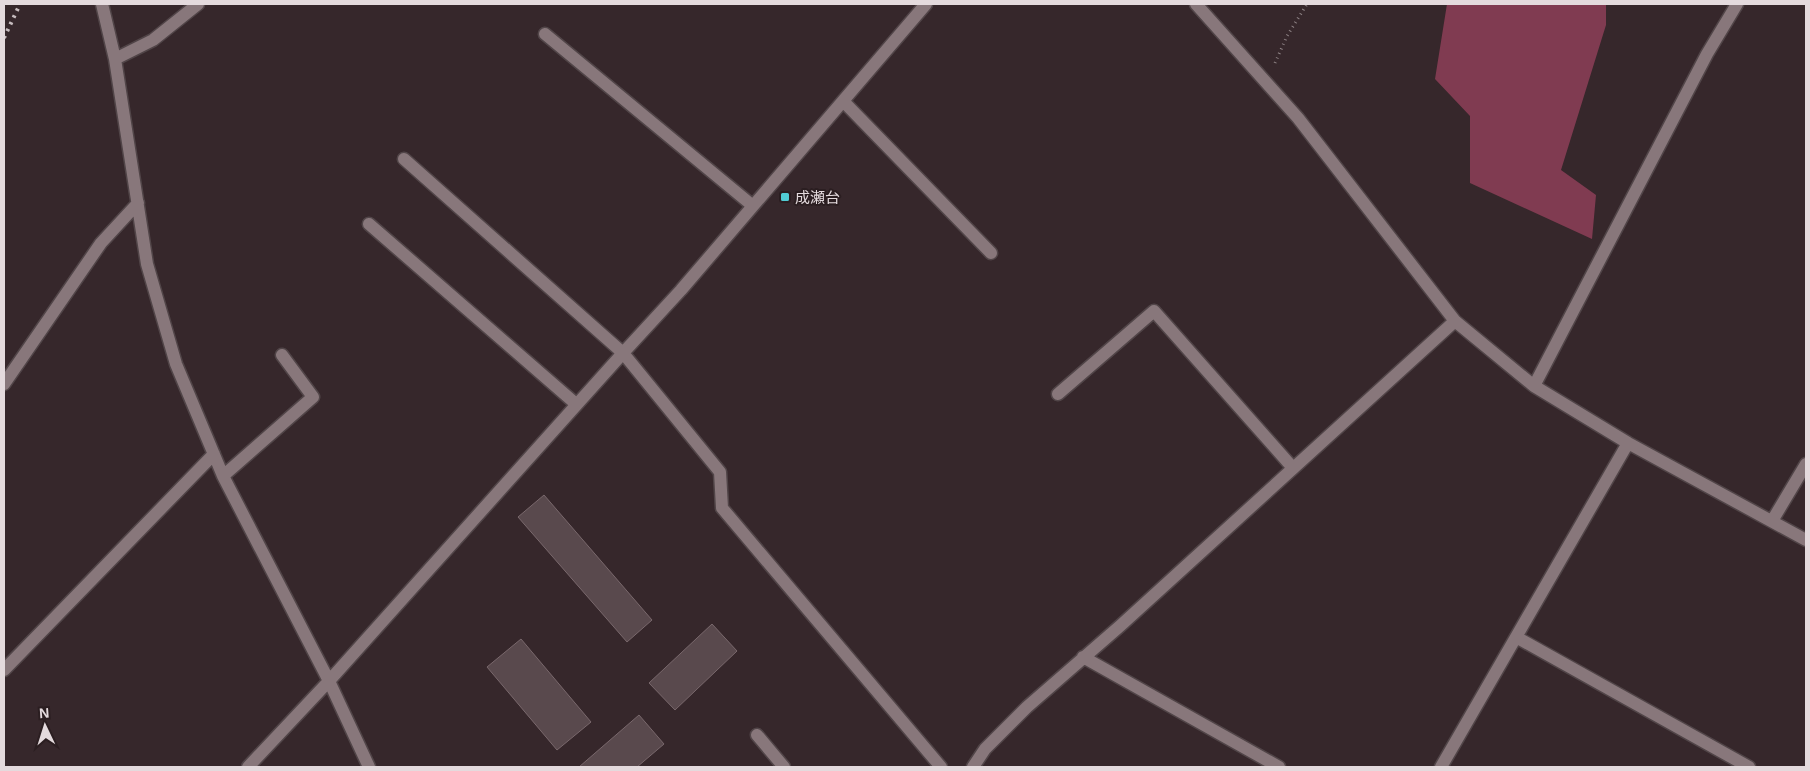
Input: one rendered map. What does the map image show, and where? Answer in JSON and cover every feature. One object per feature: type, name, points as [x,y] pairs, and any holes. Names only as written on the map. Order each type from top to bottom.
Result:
[{"type":"street","points":[[102,4],[115,59],[147,264],[176,364],[223,476],[329,682],[369,767]]},
{"type":"street","points":[[115,59],[154,40],[198,4]]},
{"type":"street","points":[[248,767],[329,682],[576,404],[681,290],[926,4]]},
{"type":"street","points":[[1196,4],[1298,118],[1455,321],[1534,386],[1628,443],[1806,540]]},
{"type":"street","points":[[1534,386],[1707,54],[1737,4]]},
{"type":"street","points":[[545,34],[753,206]]},
{"type":"street","points":[[843,101],[991,253]]},
{"type":"street","points":[[404,159],[623,353],[720,472],[722,508],[941,767]]},
{"type":"street","points":[[4,384],[101,243],[138,203]]},
{"type":"street","points":[[369,224],[576,404]]},
{"type":"street","points":[[1058,394],[1154,311],[1293,468]]},
{"type":"street","points":[[973,767],[984,749],[1027,707],[1455,321]]},
{"type":"street","points":[[223,476],[314,397],[282,355]]},
{"type":"street","points":[[1441,767],[1628,443]]},
{"type":"street","points":[[4,670],[214,454]]},
{"type":"street","points":[[1772,521],[1806,464]]},
{"type":"street","points":[[1516,637],[1749,767]]},
{"type":"street","points":[[1083,657],[1279,767]]},
{"type":"street","points":[[757,735],[784,767]]},
{"type":"path","points":[[1267,83],[1287,36],[1307,4]]},
{"type":"shaded area","points":[[1447,4],[1606,4],[1606,25],[1561,170],[1596,195],[1592,239],[1470,183],[1470,116],[1435,79]]},
{"type":"building","points":[[544,495],[652,620],[627,642],[518,517]]},
{"type":"building","points":[[712,624],[737,651],[675,710],[649,683]]},
{"type":"building","points":[[521,639],[591,722],[557,750],[487,667]]},
{"type":"building","points":[[639,715],[664,744],[637,767],[579,767]]},
{"type":"railway","points":[[4,38],[20,4]]},
{"type":"place","name":"成瀬台","points":[[785,197]]}]
